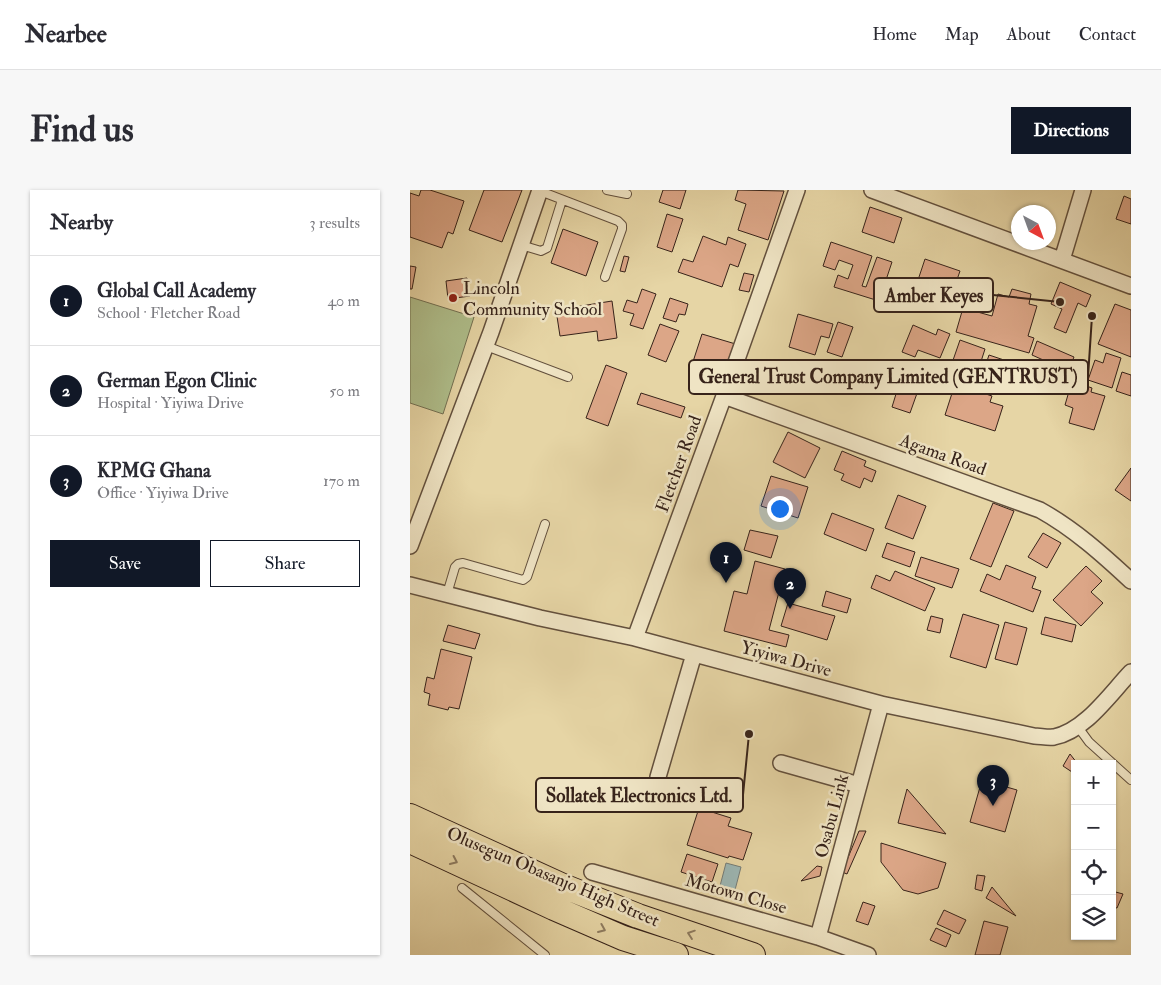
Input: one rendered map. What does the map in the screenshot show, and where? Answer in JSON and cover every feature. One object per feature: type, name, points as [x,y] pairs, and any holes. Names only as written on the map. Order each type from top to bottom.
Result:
[{"type":"main road","name":"Olusegun Obasanjo High Street","points":[[410,816],[563,886],[638,916],[753,955]]},
{"type":"main road","name":"Olusegun Obasanjo High Street","points":[[410,840],[622,938],[676,955]]},
{"type":"street","name":"Fletcher Road","points":[[635,638],[797,190]]},
{"type":"street","points":[[872,190],[1131,286]]},
{"type":"street","points":[[1062,260],[1083,190]]},
{"type":"street","points":[[410,546],[486,346],[540,191]]},
{"type":"street","name":"Agama Road","points":[[724,396],[1040,510],[1064,523],[1131,581]]},
{"type":"street","name":"Yiyiwa Drive","points":[[410,585],[540,618],[635,638],[881,704],[1034,736],[1053,737],[1070,732],[1084,722],[1130,674]]},
{"type":"street","points":[[658,776],[694,654]]},
{"type":"street","name":"Osabu Link","points":[[818,937],[881,704]]},
{"type":"street","points":[[780,763],[859,785]]},
{"type":"street","name":"Motown Close","points":[[592,872],[818,937],[868,955]]},
{"type":"lane","points":[[607,190],[627,194]]},
{"type":"lane","points":[[540,191],[618,221],[622,225],[604,277]]},
{"type":"lane","points":[[521,245],[541,251],[546,248],[562,200]]},
{"type":"lane","points":[[486,346],[568,377]]},
{"type":"lane","points":[[447,594],[455,567],[463,563],[523,580],[530,571],[546,524]]},
{"type":"lane","points":[[1078,726],[1089,742],[1131,780]]},
{"type":"lane","points":[[462,888],[545,955]]},
{"type":"green space","points":[[410,297],[474,317],[443,414],[410,403]]},
{"type":"water","points":[[726,863],[741,867],[735,890],[720,886]]},
{"type":"building","points":[[421,190],[430,190],[464,201],[453,234],[448,232],[442,248],[410,237],[410,193],[419,196]]},
{"type":"building","points":[[484,190],[522,190],[502,242],[469,230]]},
{"type":"building","points":[[663,190],[686,190],[680,209],[659,202]]},
{"type":"building","points":[[738,190],[784,191],[768,240],[738,230],[746,204],[735,200]]},
{"type":"building","points":[[1124,196],[1131,199],[1131,224],[1116,219]]},
{"type":"building","points":[[870,207],[902,218],[894,243],[862,232]]},
{"type":"building","points":[[667,214],[683,219],[672,252],[657,247]]},
{"type":"building","points":[[563,229],[598,242],[586,276],[551,263]]},
{"type":"building","points":[[703,236],[726,245],[728,237],[746,244],[738,267],[730,264],[722,287],[678,272],[683,259],[693,262]]},
{"type":"building","points":[[831,242],[872,256],[862,286],[866,287],[877,257],[892,262],[879,301],[834,287],[838,275],[848,279],[853,265],[839,260],[835,270],[823,266]]},
{"type":"building","points":[[624,256],[629,257],[625,272],[620,271]]},
{"type":"building","points":[[925,259],[960,271],[952,294],[917,283]]},
{"type":"building","points":[[410,266],[416,267],[412,289],[410,289]]},
{"type":"building","points":[[744,273],[754,275],[749,292],[739,290]]},
{"type":"building","points":[[467,278],[470,296],[448,299],[446,281]]},
{"type":"building","points":[[1060,282],[1091,295],[1086,307],[1078,303],[1066,333],[1054,328],[1062,309],[1051,304]]},
{"type":"building","points":[[642,289],[656,294],[643,329],[630,325],[634,314],[623,311],[627,300],[637,303]]},
{"type":"building","points":[[1012,289],[1031,294],[1029,304],[1037,306],[1028,336],[1034,338],[1029,353],[956,332],[963,308],[992,316],[998,294],[1009,297]]},
{"type":"building","points":[[670,298],[688,304],[685,315],[679,314],[676,322],[663,318]]},
{"type":"building","points":[[612,301],[617,338],[598,341],[597,331],[560,336],[556,310]]},
{"type":"building","points":[[1115,304],[1131,310],[1131,357],[1098,344]]},
{"type":"building","points":[[798,314],[833,324],[829,338],[821,336],[815,355],[789,347]]},
{"type":"building","points":[[838,322],[853,327],[842,357],[827,352]]},
{"type":"building","points":[[660,324],[679,331],[666,362],[648,355]]},
{"type":"building","points":[[913,325],[936,335],[938,329],[950,334],[940,358],[918,350],[915,357],[902,352]]},
{"type":"building","points":[[702,334],[739,345],[726,385],[689,374]]},
{"type":"building","points":[[960,340],[985,349],[977,374],[951,366]]},
{"type":"building","points":[[1037,341],[1074,357],[1068,371],[1032,355]]},
{"type":"building","points":[[1106,353],[1121,358],[1112,388],[1088,380],[1095,360],[1103,363]]},
{"type":"building","points":[[989,355],[1019,365],[1013,380],[984,370]]},
{"type":"building","points":[[905,360],[926,368],[910,413],[892,407],[896,394],[860,382],[867,363],[900,374]]},
{"type":"building","points":[[606,365],[627,373],[608,426],[586,418]]},
{"type":"building","points":[[1122,372],[1131,375],[1131,396],[1116,391]]},
{"type":"building","points":[[1072,381],[1092,388],[1091,392],[1105,396],[1094,430],[1069,423],[1073,408],[1065,405]]},
{"type":"building","points":[[955,384],[992,396],[990,402],[1003,406],[995,431],[945,415]]},
{"type":"building","points":[[641,393],[685,407],[681,418],[637,404]]},
{"type":"building","points":[[788,432],[820,448],[805,478],[773,462]]},
{"type":"building","points":[[842,451],[866,461],[864,466],[876,471],[872,482],[864,478],[860,488],[841,480],[844,474],[834,470]]},
{"type":"building","points":[[1131,468],[1131,501],[1115,490]]},
{"type":"building","points":[[771,476],[808,487],[798,518],[761,506]]},
{"type":"building","points":[[898,495],[926,506],[913,539],[885,528]]},
{"type":"building","points":[[993,503],[1014,511],[991,567],[970,559]]},
{"type":"building","points":[[832,513],[874,529],[866,551],[824,534]]},
{"type":"building","points":[[750,530],[778,536],[771,558],[744,550]]},
{"type":"building","points":[[1043,533],[1061,543],[1047,568],[1028,557]]},
{"type":"building","points":[[887,543],[915,552],[910,567],[882,557]]},
{"type":"building","points":[[921,557],[959,569],[952,588],[915,576]]},
{"type":"building","points":[[755,561],[785,569],[769,630],[789,635],[786,647],[724,631],[734,591],[747,594]]},
{"type":"building","points":[[1006,565],[1036,577],[1032,588],[1041,591],[1033,612],[980,591],[987,574],[1000,580]]},
{"type":"building","points":[[1086,566],[1102,581],[1091,592],[1103,603],[1081,626],[1053,600]]},
{"type":"building","points":[[895,571],[935,588],[925,611],[871,588],[876,575],[890,581]]},
{"type":"building","points":[[826,591],[851,599],[847,613],[822,606]]},
{"type":"building","points":[[788,603],[835,616],[827,640],[781,626]]},
{"type":"building","points":[[963,614],[999,625],[986,668],[950,657]]},
{"type":"building","points":[[931,616],[943,619],[940,633],[927,630]]},
{"type":"building","points":[[1045,617],[1076,625],[1072,642],[1041,634]]},
{"type":"building","points":[[1005,622],[1027,628],[1017,665],[995,659]]},
{"type":"building","points":[[448,625],[480,634],[475,649],[443,641]]},
{"type":"building","points":[[441,649],[472,657],[459,709],[449,707],[448,710],[428,705],[430,694],[424,692],[427,677],[434,679]]},
{"type":"building","points":[[1070,754],[1075,760],[1071,760],[1071,771],[1063,766]]},
{"type":"building","points":[[982,780],[1017,790],[1005,832],[970,822]]},
{"type":"building","points":[[907,789],[946,834],[898,823]]},
{"type":"building","points":[[699,808],[731,818],[728,826],[752,833],[743,860],[729,856],[728,858],[687,845]]},
{"type":"building","points":[[859,831],[866,831],[847,874],[842,872]]},
{"type":"building","points":[[881,843],[946,863],[938,888],[918,894],[903,890],[881,862]]},
{"type":"building","points":[[687,854],[718,864],[712,882],[681,872]]},
{"type":"building","points":[[817,866],[822,867],[820,876],[801,881]]},
{"type":"building","points":[[977,875],[985,876],[982,891],[975,889]]},
{"type":"building","points":[[992,887],[1016,916],[986,898]]},
{"type":"building","points":[[1116,892],[1123,894],[1116,908]]},
{"type":"building","points":[[863,902],[875,906],[868,925],[856,921]]},
{"type":"building","points":[[944,910],[966,920],[959,934],[937,924]]},
{"type":"building","points":[[984,921],[1008,927],[1000,955],[975,955]]},
{"type":"building","points":[[936,928],[951,935],[946,947],[930,940]]},
{"type":"place","name":"Lincoln Community School","points":[[453,298]]},
{"type":"place","name":"Amber Keyes","points":[[1060,302]]},
{"type":"place","name":"General Trust Company Limited (GENTRUST)","points":[[1092,316]]},
{"type":"place","name":"Global Call Academy","points":[[726,583]]},
{"type":"place","name":"German Egon Clinic","points":[[790,609]]},
{"type":"place","name":"Sollatek Electronics Ltd.","points":[[749,734]]},
{"type":"place","name":"KPMG Ghana","points":[[993,806]]}]
